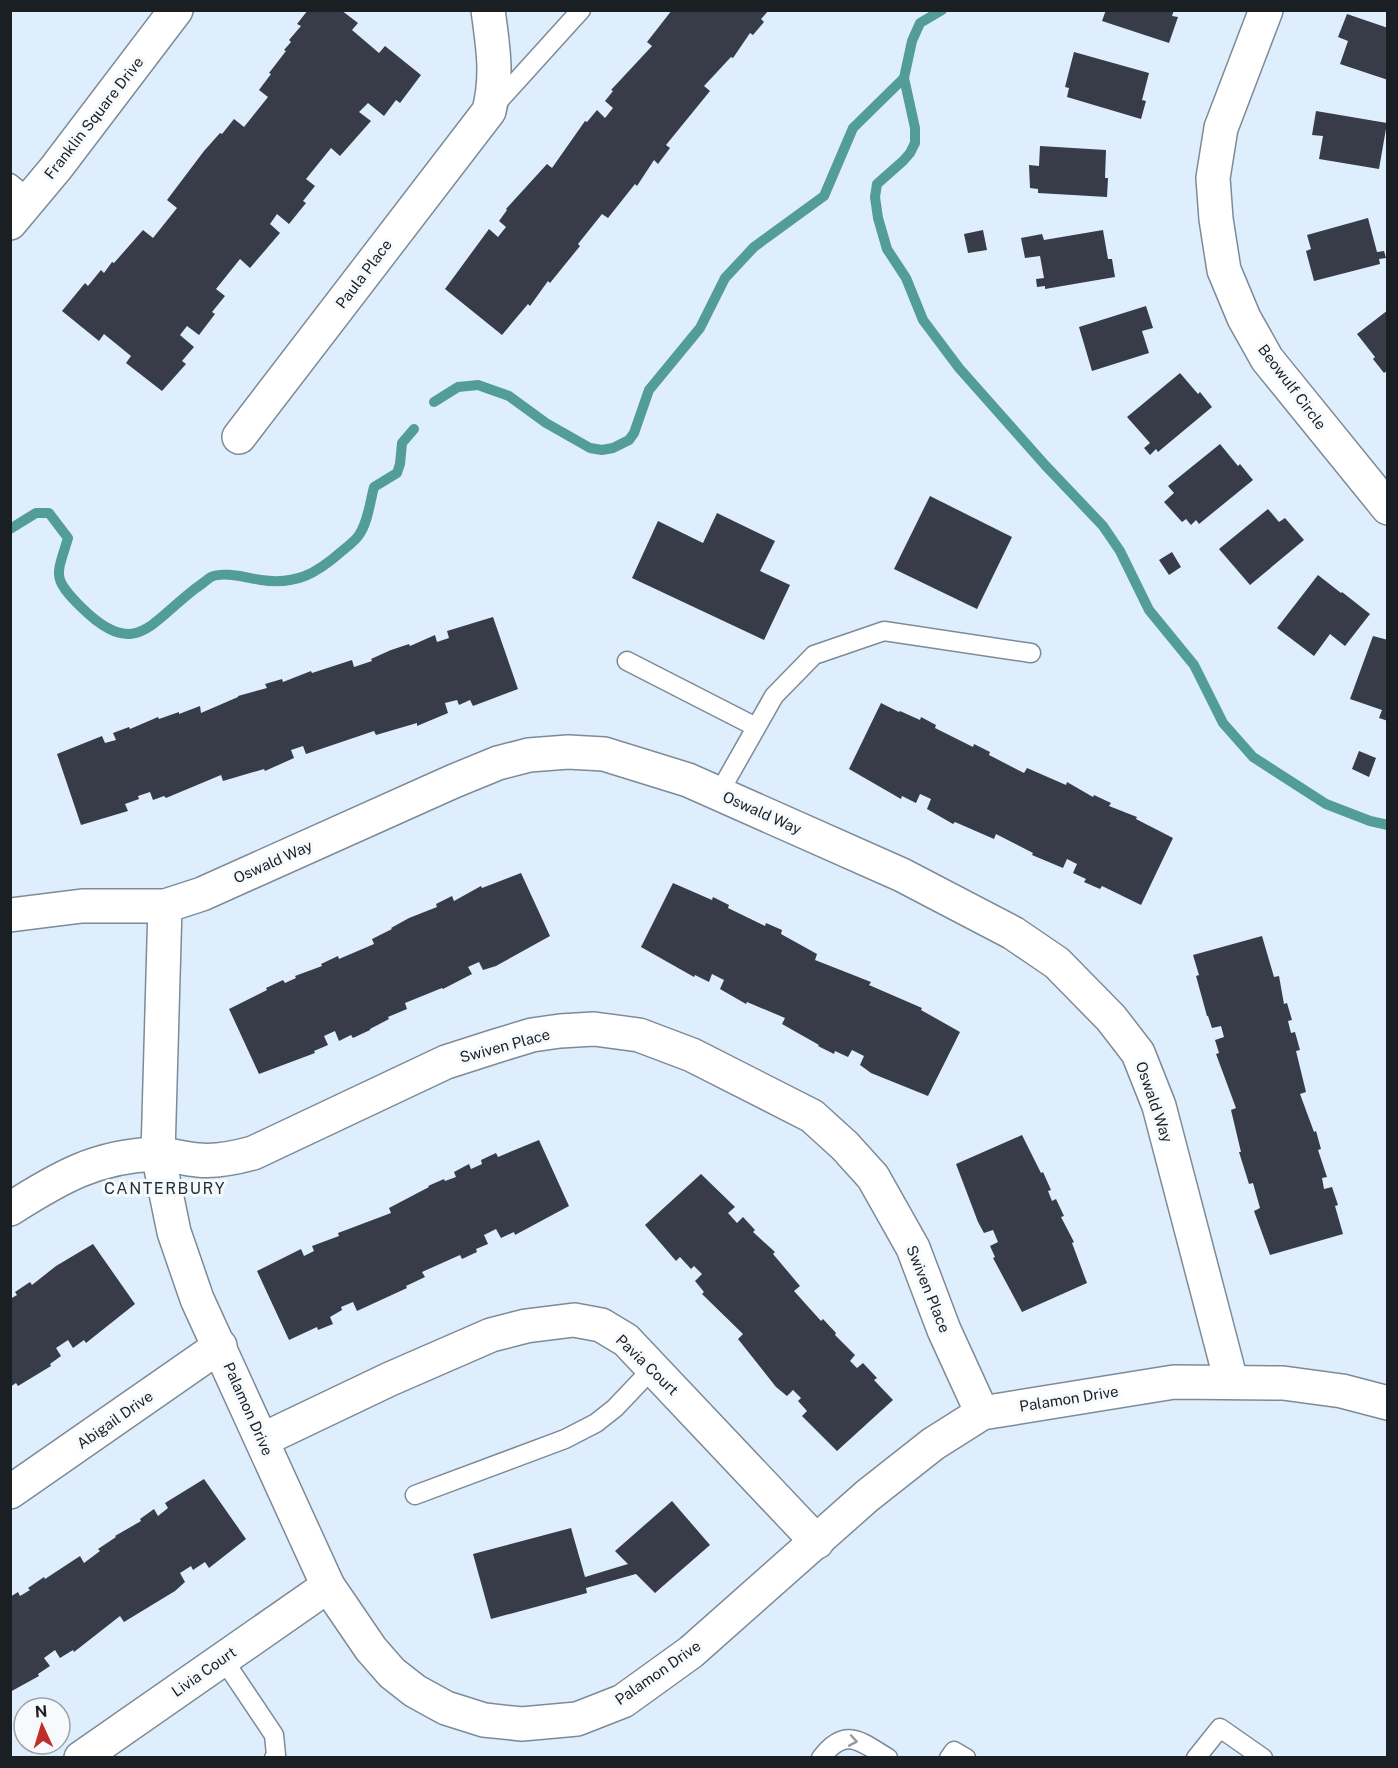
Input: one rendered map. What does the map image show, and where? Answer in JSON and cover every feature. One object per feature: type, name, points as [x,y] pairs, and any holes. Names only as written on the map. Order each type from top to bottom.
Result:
[{"type":"street","name":"Franklin Square Drive","points":[[17,202],[176,10]]},
{"type":"street","name":"Paula Place","points":[[239,437],[489,111],[494,89],[495,68],[488,10]]},
{"type":"street","name":"Beowulf Circle","points":[[1266,10],[1221,129],[1213,178],[1216,219],[1224,270],[1244,318],[1268,359],[1388,508]]},
{"type":"street","name":"Oswald Way","points":[[10,915],[82,906],[165,906],[202,894],[454,781],[498,763],[529,754],[568,752],[604,754],[688,780],[902,875],[1013,933],[1057,963],[1111,1018],[1138,1053],[1159,1106],[1231,1381]]},
{"type":"street","name":"Palamon Drive","points":[[165,906],[158,1154],[174,1232],[197,1299],[328,1586],[371,1649],[392,1673],[446,1708],[484,1720],[522,1724],[577,1719],[623,1701],[691,1652],[867,1496],[924,1451],[982,1413],[1174,1382],[1283,1383],[1342,1391],[1388,1403]]},
{"type":"street","name":"Swiven Place","points":[[10,1209],[83,1167],[118,1158],[158,1154],[199,1160],[229,1160],[253,1153],[446,1062],[532,1035],[594,1029],[639,1035],[692,1055],[812,1116],[845,1146],[873,1177],[913,1248],[944,1330],[982,1413]]},
{"type":"street","name":"Pavia Court","points":[[262,1440],[492,1335],[526,1326],[574,1320],[602,1325],[626,1340],[817,1542]]},
{"type":"street","name":"Abigail Drive","points":[[10,1492],[220,1347]]},
{"type":"street","name":"Livia Court","points":[[81,1758],[328,1586]]},
{"type":"lane","name":"Paula Place","points":[[489,111],[581,10]]},
{"type":"lane","points":[[719,793],[774,696],[814,656],[884,631],[1031,653]]},
{"type":"lane","points":[[627,661],[756,727]]},
{"type":"lane","points":[[415,1495],[565,1439],[596,1423],[615,1408],[653,1368]]},
{"type":"lane","points":[[223,1659],[274,1735],[276,1755],[274,1758]]},
{"type":"lane","points":[[1196,1758],[1220,1728],[1263,1758]]},
{"type":"lane","points":[[821,1758],[831,1744],[844,1738],[861,1742],[888,1758]]},
{"type":"lane","points":[[949,1758],[954,1751],[966,1758]]},
{"type":"building","points":[[308,10],[341,10],[358,23],[352,30],[379,53],[385,46],[421,75],[400,103],[396,100],[384,116],[368,103],[359,112],[371,121],[340,156],[331,148],[306,179],[315,186],[303,201],[306,203],[289,224],[277,214],[270,224],[280,233],[250,268],[240,259],[216,289],[225,296],[212,312],[215,314],[199,335],[187,326],[180,335],[194,347],[182,361],[186,364],[162,391],[126,363],[131,356],[104,334],[99,341],[62,311],[85,283],[88,286],[101,270],[104,273],[143,230],[153,238],[177,208],[167,200],[204,151],[234,119],[244,127],[268,97],[259,90],[286,51],[284,50],[291,42],[289,40],[301,26],[297,24]]},
{"type":"building","points":[[672,10],[769,10],[761,19],[764,22],[753,35],[750,33],[733,58],[731,57],[704,86],[710,91],[666,145],[670,148],[658,164],[654,160],[637,186],[635,184],[608,218],[602,214],[550,283],[548,281],[530,306],[528,304],[502,335],[445,289],[489,229],[498,237],[506,227],[499,221],[506,209],[547,164],[552,168],[585,121],[587,122],[597,110],[605,118],[613,108],[605,101],[613,91],[611,90],[652,46],[647,42]]},
{"type":"building","points":[[1106,10],[1174,10],[1172,16],[1178,17],[1169,43],[1102,21]]},
{"type":"building","points":[[1347,14],[1388,28],[1388,80],[1340,64],[1348,41],[1338,37]]},
{"type":"building","points":[[1074,52],[1149,73],[1142,100],[1146,101],[1141,119],[1067,97],[1069,88],[1065,87]]},
{"type":"building","points":[[1316,111],[1387,123],[1379,169],[1319,159],[1323,136],[1312,135]]},
{"type":"building","points":[[1040,146],[1106,150],[1107,197],[1038,193],[1038,189],[1030,188],[1029,165],[1039,166]]},
{"type":"building","points":[[1368,218],[1377,252],[1384,251],[1386,258],[1379,259],[1380,264],[1314,281],[1306,251],[1311,249],[1307,235]]},
{"type":"building","points":[[983,230],[987,250],[968,253],[964,234]]},
{"type":"building","points":[[1103,230],[1108,259],[1112,259],[1115,277],[1045,289],[1045,286],[1037,287],[1036,279],[1044,278],[1040,256],[1025,258],[1021,238],[1042,234],[1044,240]]},
{"type":"building","points":[[1146,306],[1153,328],[1142,331],[1149,353],[1092,371],[1079,327]]},
{"type":"building","points":[[1388,310],[1388,370],[1384,373],[1357,334]]},
{"type":"building","points":[[1180,373],[1212,407],[1158,452],[1156,449],[1150,455],[1144,448],[1150,443],[1127,417]]},
{"type":"building","points":[[1220,444],[1253,480],[1199,524],[1196,520],[1191,525],[1186,519],[1182,522],[1164,502],[1174,493],[1168,486]]},
{"type":"building","points":[[930,496],[1012,537],[977,609],[894,569]]},
{"type":"building","points":[[1268,509],[1279,522],[1285,518],[1304,540],[1250,585],[1219,549]]},
{"type":"building","points":[[717,513],[775,541],[760,571],[790,585],[764,640],[632,578],[658,521],[703,543]]},
{"type":"building","points":[[1172,552],[1181,567],[1169,575],[1159,560]]},
{"type":"building","points":[[1318,575],[1370,614],[1345,646],[1330,634],[1314,656],[1277,628]]},
{"type":"building","points":[[493,617],[518,689],[473,706],[470,700],[459,705],[457,700],[445,703],[448,713],[417,726],[417,723],[376,735],[374,731],[306,754],[303,746],[291,750],[294,758],[265,771],[264,769],[223,781],[221,775],[166,798],[164,796],[153,800],[150,792],[125,804],[128,811],[81,825],[57,754],[102,736],[105,743],[116,740],[113,733],[129,727],[130,729],[158,717],[159,719],[179,712],[179,714],[200,706],[201,713],[238,696],[267,688],[265,684],[282,679],[283,682],[311,671],[312,673],[352,660],[354,667],[372,661],[371,659],[391,650],[409,644],[410,646],[435,635],[437,642],[449,638],[447,631]]},
{"type":"building","points":[[1373,636],[1388,640],[1388,721],[1379,718],[1382,710],[1350,699]]},
{"type":"building","points":[[881,703],[920,720],[921,717],[936,725],[935,728],[973,747],[974,744],[990,752],[989,755],[1024,773],[1027,768],[1066,785],[1067,782],[1093,797],[1094,795],[1111,803],[1109,806],[1137,817],[1136,819],[1173,838],[1141,905],[1102,886],[1100,889],[1084,882],[1086,879],[1073,873],[1077,864],[1067,859],[1063,868],[1032,855],[1033,853],[996,834],[994,839],[955,822],[953,824],[927,809],[931,799],[920,794],[916,803],[902,796],[901,799],[849,769]]},
{"type":"building","points":[[1359,751],[1376,758],[1369,777],[1352,769]]},
{"type":"building","points":[[521,873],[550,936],[496,966],[483,970],[479,962],[468,967],[472,974],[443,989],[405,1003],[407,1009],[388,1017],[389,1019],[370,1030],[353,1038],[351,1035],[339,1041],[335,1031],[324,1036],[328,1045],[314,1051],[315,1053],[259,1074],[229,1009],[283,980],[285,983],[338,956],[339,959],[374,944],[372,939],[409,918],[437,907],[436,904],[452,896],[454,901],[481,886],[482,888]]},
{"type":"building","points":[[673,883],[712,900],[713,897],[729,905],[728,908],[765,926],[766,923],[782,930],[781,934],[817,954],[815,960],[871,982],[869,985],[922,1008],[921,1010],[960,1032],[928,1096],[871,1073],[860,1065],[864,1056],[852,1050],[848,1057],[835,1051],[834,1054],[818,1046],[782,1024],[785,1018],[747,1002],[746,1004],[720,989],[724,980],[712,974],[709,982],[695,975],[694,977],[641,947]]},
{"type":"building","points":[[1262,936],[1274,977],[1279,976],[1284,1004],[1287,1003],[1292,1020],[1288,1021],[1291,1033],[1295,1032],[1300,1050],[1296,1051],[1306,1092],[1300,1094],[1321,1149],[1318,1150],[1327,1177],[1322,1178],[1324,1189],[1332,1187],[1343,1234],[1270,1255],[1254,1211],[1260,1208],[1253,1183],[1249,1184],[1239,1152],[1241,1152],[1231,1110],[1236,1108],[1216,1054],[1219,1053],[1215,1040],[1224,1037],[1221,1026],[1212,1028],[1207,1016],[1193,955]]},
{"type":"building","points":[[1022,1135],[1041,1173],[1043,1172],[1051,1190],[1048,1191],[1052,1201],[1056,1199],[1064,1216],[1061,1217],[1074,1242],[1072,1243],[1087,1283],[1022,1312],[993,1258],[995,1257],[990,1246],[998,1242],[993,1230],[984,1233],[956,1164]]},
{"type":"building","points":[[539,1140],[569,1206],[515,1235],[514,1232],[501,1238],[496,1229],[484,1235],[488,1244],[476,1249],[477,1252],[462,1259],[460,1255],[422,1272],[425,1277],[406,1286],[407,1288],[357,1311],[353,1302],[341,1307],[342,1310],[330,1317],[333,1324],[318,1330],[317,1327],[289,1340],[257,1271],[301,1249],[304,1256],[314,1251],[312,1246],[339,1236],[338,1233],[391,1213],[389,1208],[428,1186],[456,1177],[454,1172],[469,1164],[471,1169],[482,1164],[481,1160],[496,1153],[498,1157]]},
{"type":"building","points":[[701,1174],[735,1207],[728,1213],[737,1223],[743,1217],[755,1230],[753,1232],[775,1252],[773,1254],[800,1286],[794,1291],[855,1355],[850,1361],[857,1368],[863,1363],[877,1378],[874,1380],[893,1400],[837,1451],[802,1416],[807,1411],[798,1401],[801,1398],[793,1390],[787,1396],[776,1387],[738,1339],[743,1334],[702,1294],[704,1292],[695,1281],[702,1274],[694,1266],[691,1269],[680,1257],[676,1261],[645,1225]]},
{"type":"building","points":[[93,1244],[135,1304],[86,1343],[84,1340],[73,1348],[68,1340],[56,1348],[61,1356],[50,1364],[51,1366],[18,1386],[16,1383],[10,1387],[10,1299],[17,1295],[15,1292],[30,1282],[32,1285],[56,1266]]},
{"type":"building","points":[[204,1479],[246,1539],[209,1568],[205,1562],[193,1570],[191,1566],[180,1573],[185,1582],[175,1591],[124,1622],[120,1616],[74,1652],[73,1650],[60,1658],[55,1650],[44,1658],[50,1666],[38,1674],[39,1676],[10,1692],[10,1597],[18,1592],[20,1596],[44,1577],[45,1579],[80,1556],[84,1563],[115,1536],[141,1521],[140,1519],[154,1509],[158,1516],[168,1508],[165,1503]]},
{"type":"building","points":[[672,1501],[710,1545],[655,1593],[636,1574],[586,1588],[587,1593],[491,1619],[473,1554],[571,1528],[585,1577],[628,1564],[615,1551]]},
{"type":"waterway","points":[[942,10],[920,23],[912,41],[904,78],[915,128],[915,143],[903,161],[877,184],[875,197],[887,249],[906,278],[923,320],[959,368],[1103,526],[1120,551],[1149,610],[1194,665],[1223,723],[1253,757],[1326,804],[1370,821],[1388,825]]},
{"type":"waterway","points":[[434,402],[458,387],[478,385],[509,396],[546,423],[590,448],[602,450],[613,448],[629,440],[634,433],[649,390],[700,328],[725,278],[754,247],[824,196],[853,128],[904,78]]},
{"type":"waterway","points":[[10,529],[36,513],[49,513],[68,538],[59,568],[64,588],[80,606],[99,622],[115,631],[128,634],[141,631],[216,575],[285,581],[305,576],[323,566],[359,535],[367,518],[374,487],[397,473],[402,443],[414,429]]},
{"type":"district","name":"CANTERBURY","points":[[165,1188]]}]
